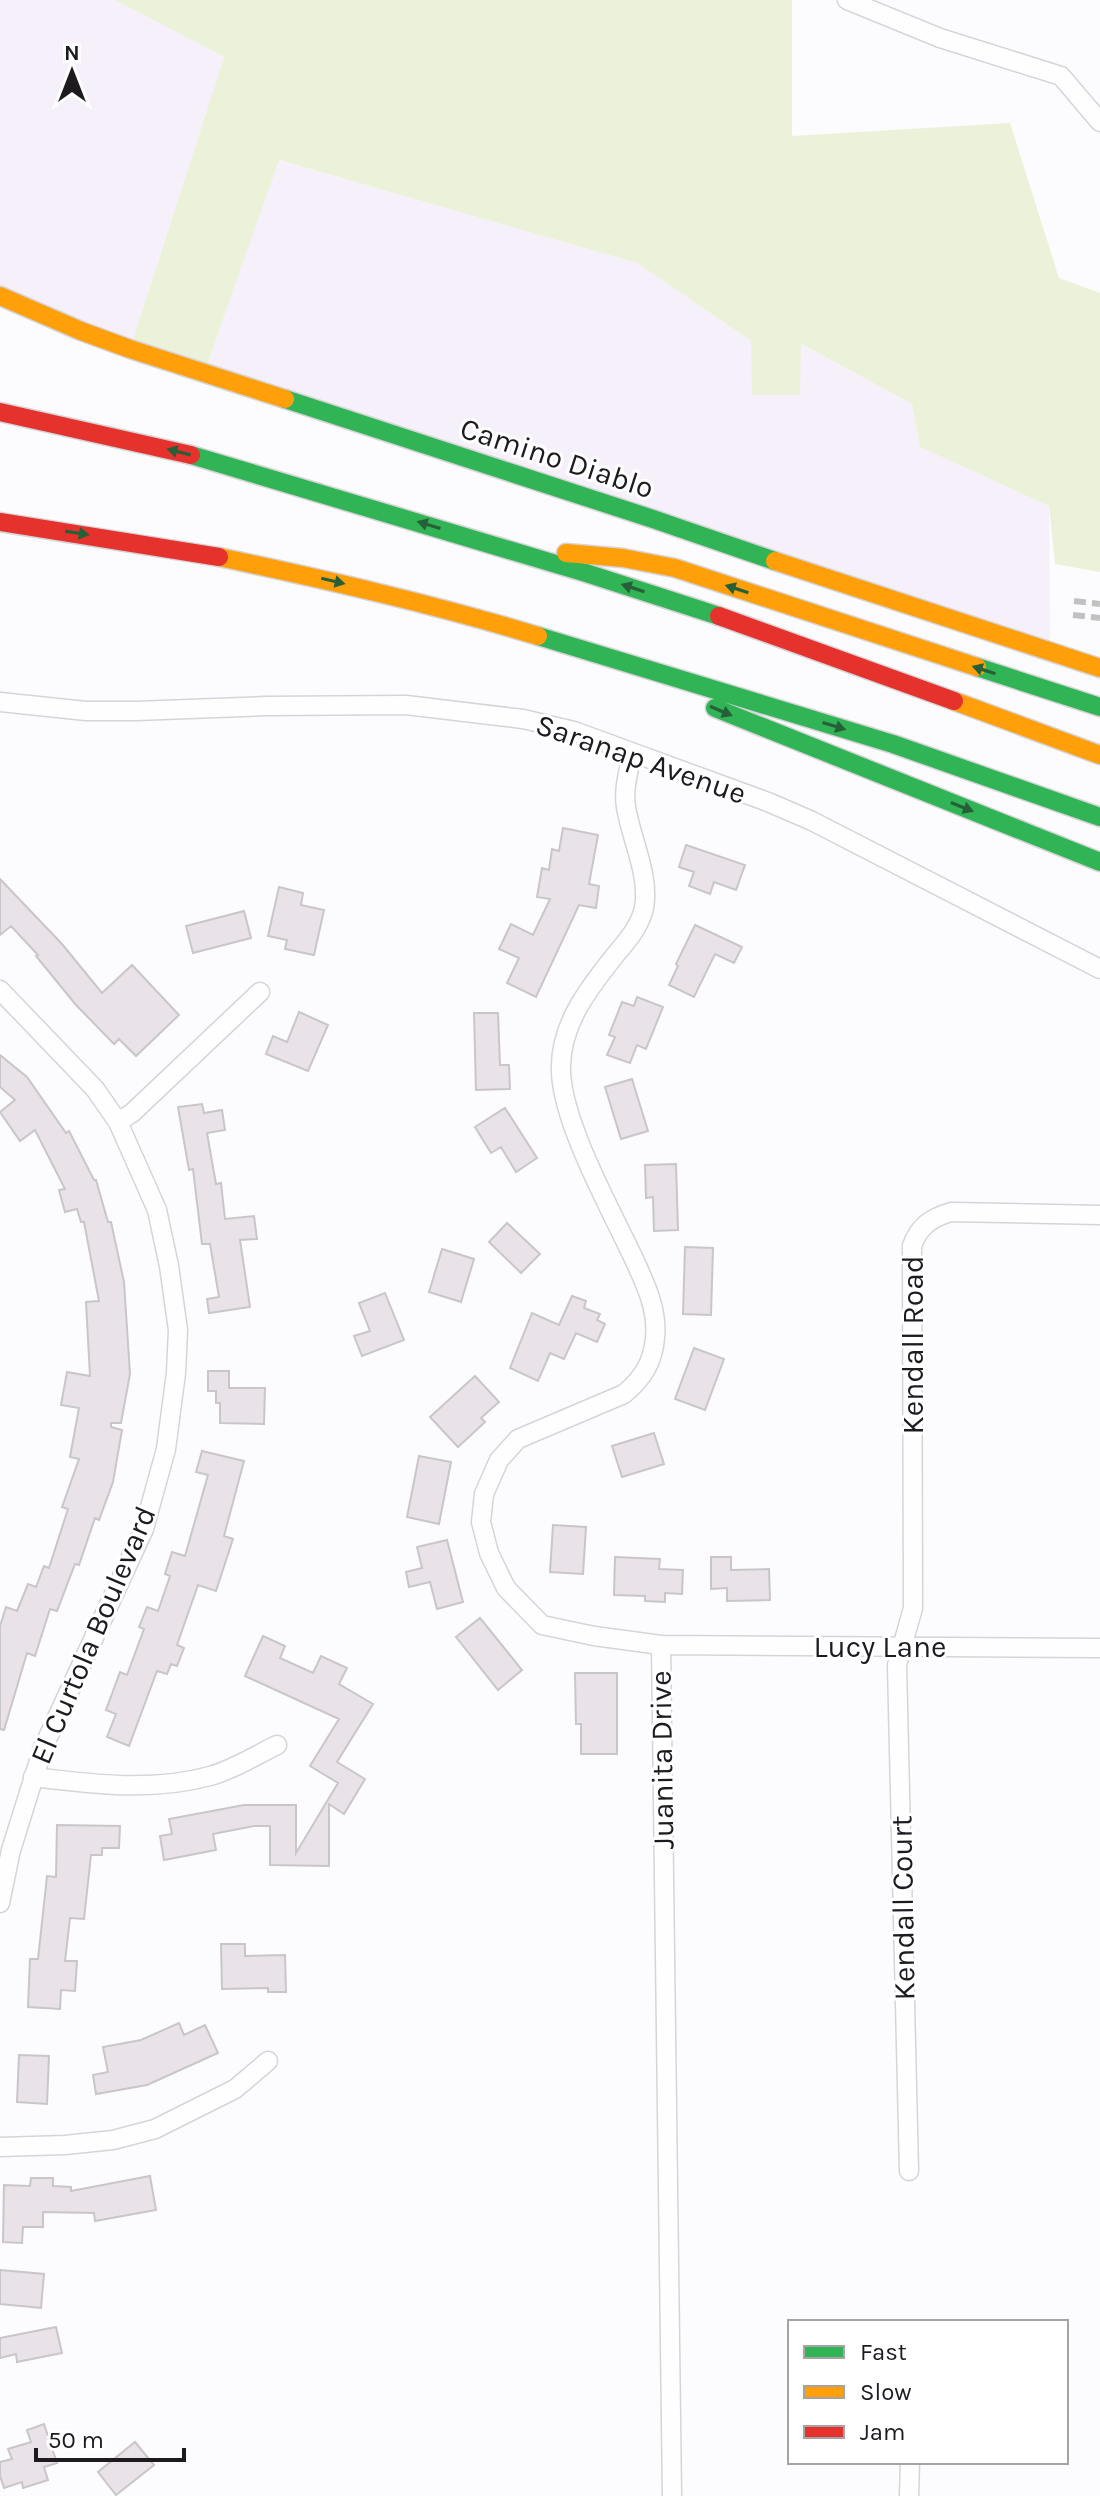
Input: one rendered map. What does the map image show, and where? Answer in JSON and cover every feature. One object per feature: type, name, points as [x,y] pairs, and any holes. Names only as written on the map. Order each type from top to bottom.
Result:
[{"type":"main road","name":"Camino Diablo","points":[[0,296],[81,331],[165,361],[1100,668]]},
{"type":"main road","points":[[0,412],[216,461],[503,548],[761,629],[1100,755]]},
{"type":"main road","points":[[0,522],[143,543],[394,595],[546,637],[893,744],[1100,817]]},
{"type":"main road","points":[[503,548],[623,558],[675,568],[1100,707]]},
{"type":"main road","points":[[761,629],[844,642],[1100,726]]},
{"type":"main road","points":[[546,637],[728,714],[1100,862]]},
{"type":"street","points":[[847,0],[940,38],[1061,76],[1100,122]]},
{"type":"street","name":"Saranap Avenue","points":[[0,702],[86,711],[406,705],[523,719],[574,731],[812,821],[1100,969]]},
{"type":"street","name":"Juanita Drive","points":[[632,753],[626,803],[644,882],[644,909],[637,927],[582,996],[567,1033],[560,1068],[562,1092],[574,1124],[651,1297],[655,1321],[653,1351],[643,1374],[624,1394],[518,1439],[499,1460],[484,1494],[481,1522],[489,1553],[506,1588],[542,1625],[661,1645],[672,2496]]},
{"type":"street","name":"El Curtola Boulevard","points":[[0,990],[95,1089],[118,1122],[157,1210],[178,1330],[166,1449],[144,1529],[43,1748],[11,1850],[0,1903]]},
{"type":"street","points":[[118,1122],[132,1113],[260,992]]},
{"type":"street","name":"Kendall Road","points":[[903,1647],[913,1608],[912,1246],[916,1234],[924,1224],[951,1212],[1100,1215]]},
{"type":"street","name":"Lucy Lane","points":[[661,1645],[1100,1648]]},
{"type":"street","name":"Kendall Court","points":[[903,1647],[897,1665],[909,2171]]},
{"type":"street","points":[[33,1777],[97,1785],[159,1785],[211,1776],[277,1745]]},
{"type":"street","points":[[0,2147],[97,2142],[155,2129],[235,2089],[268,2061]]},
{"type":"street","points":[[909,2496],[910,2464]]},
{"type":"shaded area","points":[[0,0],[115,0],[224,57],[130,349],[0,296]]},
{"type":"shaded area","points":[[278,160],[637,263],[751,341],[800,344],[912,404],[920,447],[1049,506],[1050,651],[204,373]]},
{"type":"green space","points":[[115,0],[792,0],[792,136],[1010,123],[1059,278],[1100,293],[1100,572],[1055,564],[1049,506],[920,447],[912,404],[801,344],[800,395],[752,395],[751,341],[637,263],[279,160],[204,373],[130,349],[224,57]]},
{"type":"building","points":[[563,828],[598,835],[589,884],[599,886],[596,908],[579,905],[536,997],[507,983],[519,958],[499,949],[511,924],[533,935],[550,899],[537,897],[542,868],[549,870],[552,849],[559,851]]},
{"type":"building","points":[[686,845],[745,865],[736,890],[714,882],[710,894],[689,886],[694,872],[679,867]]},
{"type":"building","points":[[0,879],[62,944],[102,993],[132,965],[179,1015],[136,1056],[119,1039],[114,1044],[76,1005],[38,955],[11,926],[0,935]]},
{"type":"building","points":[[279,887],[303,893],[301,905],[324,910],[314,955],[285,949],[287,940],[268,936]]},
{"type":"building","points":[[244,911],[251,938],[193,953],[186,926]]},
{"type":"building","points":[[695,925],[742,947],[734,963],[715,954],[694,997],[669,985]]},
{"type":"building","points":[[637,997],[663,1007],[646,1049],[637,1045],[630,1063],[607,1055],[615,1037],[609,1035],[622,1002],[634,1006]]},
{"type":"building","points":[[299,1012],[328,1025],[308,1071],[266,1054],[273,1036],[287,1042]]},
{"type":"building","points":[[474,1013],[498,1013],[500,1065],[509,1065],[510,1089],[476,1090]]},
{"type":"building","points":[[0,1055],[27,1077],[66,1133],[69,1131],[96,1180],[108,1222],[111,1222],[124,1282],[130,1374],[121,1423],[111,1423],[111,1427],[122,1430],[113,1482],[57,1611],[50,1609],[35,1656],[27,1653],[4,1730],[0,1729],[0,1626],[6,1607],[17,1611],[28,1584],[36,1587],[44,1566],[49,1568],[68,1509],[62,1507],[79,1459],[70,1457],[79,1408],[61,1405],[67,1372],[90,1376],[86,1302],[99,1301],[84,1222],[81,1222],[77,1209],[65,1212],[59,1190],[65,1189],[35,1130],[20,1141],[0,1112],[15,1100],[0,1087]]},
{"type":"building","points":[[632,1079],[648,1131],[621,1139],[605,1087]]},
{"type":"building","points":[[202,1104],[204,1113],[222,1110],[225,1130],[207,1133],[216,1184],[221,1183],[225,1219],[254,1216],[257,1239],[240,1240],[250,1307],[209,1313],[207,1299],[219,1297],[210,1244],[202,1244],[193,1169],[189,1170],[178,1107]]},
{"type":"building","points":[[505,1108],[537,1158],[516,1172],[501,1147],[491,1153],[475,1127]]},
{"type":"building","points":[[676,1164],[678,1230],[654,1231],[653,1197],[646,1198],[645,1165]]},
{"type":"building","points":[[507,1223],[540,1254],[521,1273],[489,1242]]},
{"type":"building","points":[[685,1247],[713,1248],[711,1315],[683,1314]]},
{"type":"building","points":[[442,1249],[474,1259],[461,1302],[429,1292]]},
{"type":"building","points":[[385,1293],[404,1340],[362,1356],[354,1336],[370,1331],[359,1303]]},
{"type":"building","points":[[572,1296],[586,1301],[584,1308],[600,1314],[597,1320],[605,1324],[597,1342],[576,1333],[564,1359],[550,1353],[538,1381],[510,1368],[532,1313],[559,1325]]},
{"type":"building","points":[[694,1348],[724,1359],[705,1410],[675,1399]]},
{"type":"building","points":[[208,1371],[229,1371],[229,1388],[265,1388],[264,1424],[220,1423],[220,1403],[216,1403],[216,1391],[208,1391]]},
{"type":"building","points":[[475,1376],[499,1402],[481,1418],[485,1422],[458,1447],[430,1417]]},
{"type":"building","points":[[654,1433],[664,1464],[622,1477],[612,1446]]},
{"type":"building","points":[[202,1451],[244,1461],[224,1536],[233,1539],[216,1591],[198,1585],[177,1645],[184,1648],[177,1666],[171,1664],[167,1674],[157,1671],[129,1746],[107,1737],[116,1714],[106,1710],[120,1672],[127,1675],[144,1629],[139,1627],[147,1607],[158,1611],[170,1576],[165,1574],[172,1552],[185,1556],[208,1475],[196,1472]]},
{"type":"building","points":[[419,1456],[451,1462],[439,1524],[407,1517]]},
{"type":"building","points":[[553,1525],[586,1527],[583,1574],[550,1572]]},
{"type":"building","points":[[447,1540],[463,1602],[437,1609],[430,1582],[409,1587],[406,1572],[422,1568],[417,1547]]},
{"type":"building","points":[[615,1557],[660,1559],[659,1569],[683,1570],[682,1594],[665,1593],[665,1602],[645,1601],[645,1596],[614,1595]]},
{"type":"building","points":[[711,1557],[731,1557],[731,1570],[769,1569],[770,1600],[727,1601],[727,1588],[711,1589]]},
{"type":"building","points":[[480,1618],[522,1670],[498,1690],[456,1637]]},
{"type":"building","points":[[263,1636],[285,1646],[280,1658],[313,1673],[321,1656],[347,1668],[339,1684],[373,1704],[337,1762],[365,1779],[344,1814],[329,1804],[329,1866],[270,1865],[270,1826],[213,1834],[216,1850],[164,1860],[160,1836],[172,1834],[169,1819],[244,1805],[296,1805],[296,1853],[338,1783],[310,1766],[339,1719],[245,1676]]},
{"type":"building","points":[[575,1673],[617,1673],[617,1754],[581,1754],[581,1724],[576,1724]]},
{"type":"building","points":[[57,1825],[120,1826],[119,1848],[102,1848],[102,1855],[91,1855],[84,1919],[70,1918],[65,1961],[77,1961],[75,1991],[61,1990],[60,2009],[28,2007],[30,1959],[38,1959],[47,1876],[56,1877]]},
{"type":"building","points":[[221,1944],[245,1944],[245,1956],[285,1955],[286,1992],[268,1992],[268,1988],[222,1989]]},
{"type":"building","points":[[179,2023],[184,2035],[205,2025],[218,2053],[147,2085],[96,2094],[93,2075],[108,2072],[103,2047],[141,2040]]},
{"type":"building","points":[[19,2055],[49,2056],[47,2104],[17,2102]]},
{"type":"building","points":[[150,2176],[156,2210],[95,2221],[94,2213],[43,2212],[43,2227],[23,2227],[22,2243],[3,2242],[4,2185],[30,2186],[31,2178],[53,2178],[53,2186],[71,2187],[71,2191]]},
{"type":"building","points":[[0,2270],[44,2274],[41,2308],[0,2304]]},
{"type":"building","points":[[56,2327],[62,2353],[17,2362],[16,2354],[0,2358],[0,2338]]},
{"type":"building","points":[[44,2424],[57,2463],[44,2467],[48,2480],[23,2488],[22,2482],[4,2488],[0,2462],[12,2459],[8,2449],[31,2442],[27,2430]]},
{"type":"building","points":[[135,2442],[154,2465],[116,2495],[98,2472]]},
{"type":"railway","points":[[1074,601],[1100,604]]},
{"type":"railway","points":[[1073,615],[1100,618]]},
{"type":"traffic: fast","points":[[285,399],[775,561]]},
{"type":"traffic: fast","points":[[191,455],[719,616]]},
{"type":"traffic: fast","points":[[538,636],[893,744],[1100,817]]},
{"type":"traffic: fast","points":[[977,667],[1100,707]]},
{"type":"traffic: fast","points":[[715,708],[1100,862]]},
{"type":"traffic: slow","points":[[0,296],[130,349],[285,399]]},
{"type":"traffic: slow","points":[[566,553],[623,558],[675,568],[977,667]]},
{"type":"traffic: slow","points":[[219,557],[380,593],[538,636]]},
{"type":"traffic: slow","points":[[775,561],[1100,668]]},
{"type":"traffic: slow","points":[[954,701],[1100,755]]},
{"type":"traffic: jam","points":[[0,412],[191,455]]},
{"type":"traffic: jam","points":[[0,522],[219,557]]},
{"type":"traffic: jam","points":[[719,616],[954,701]]}]
